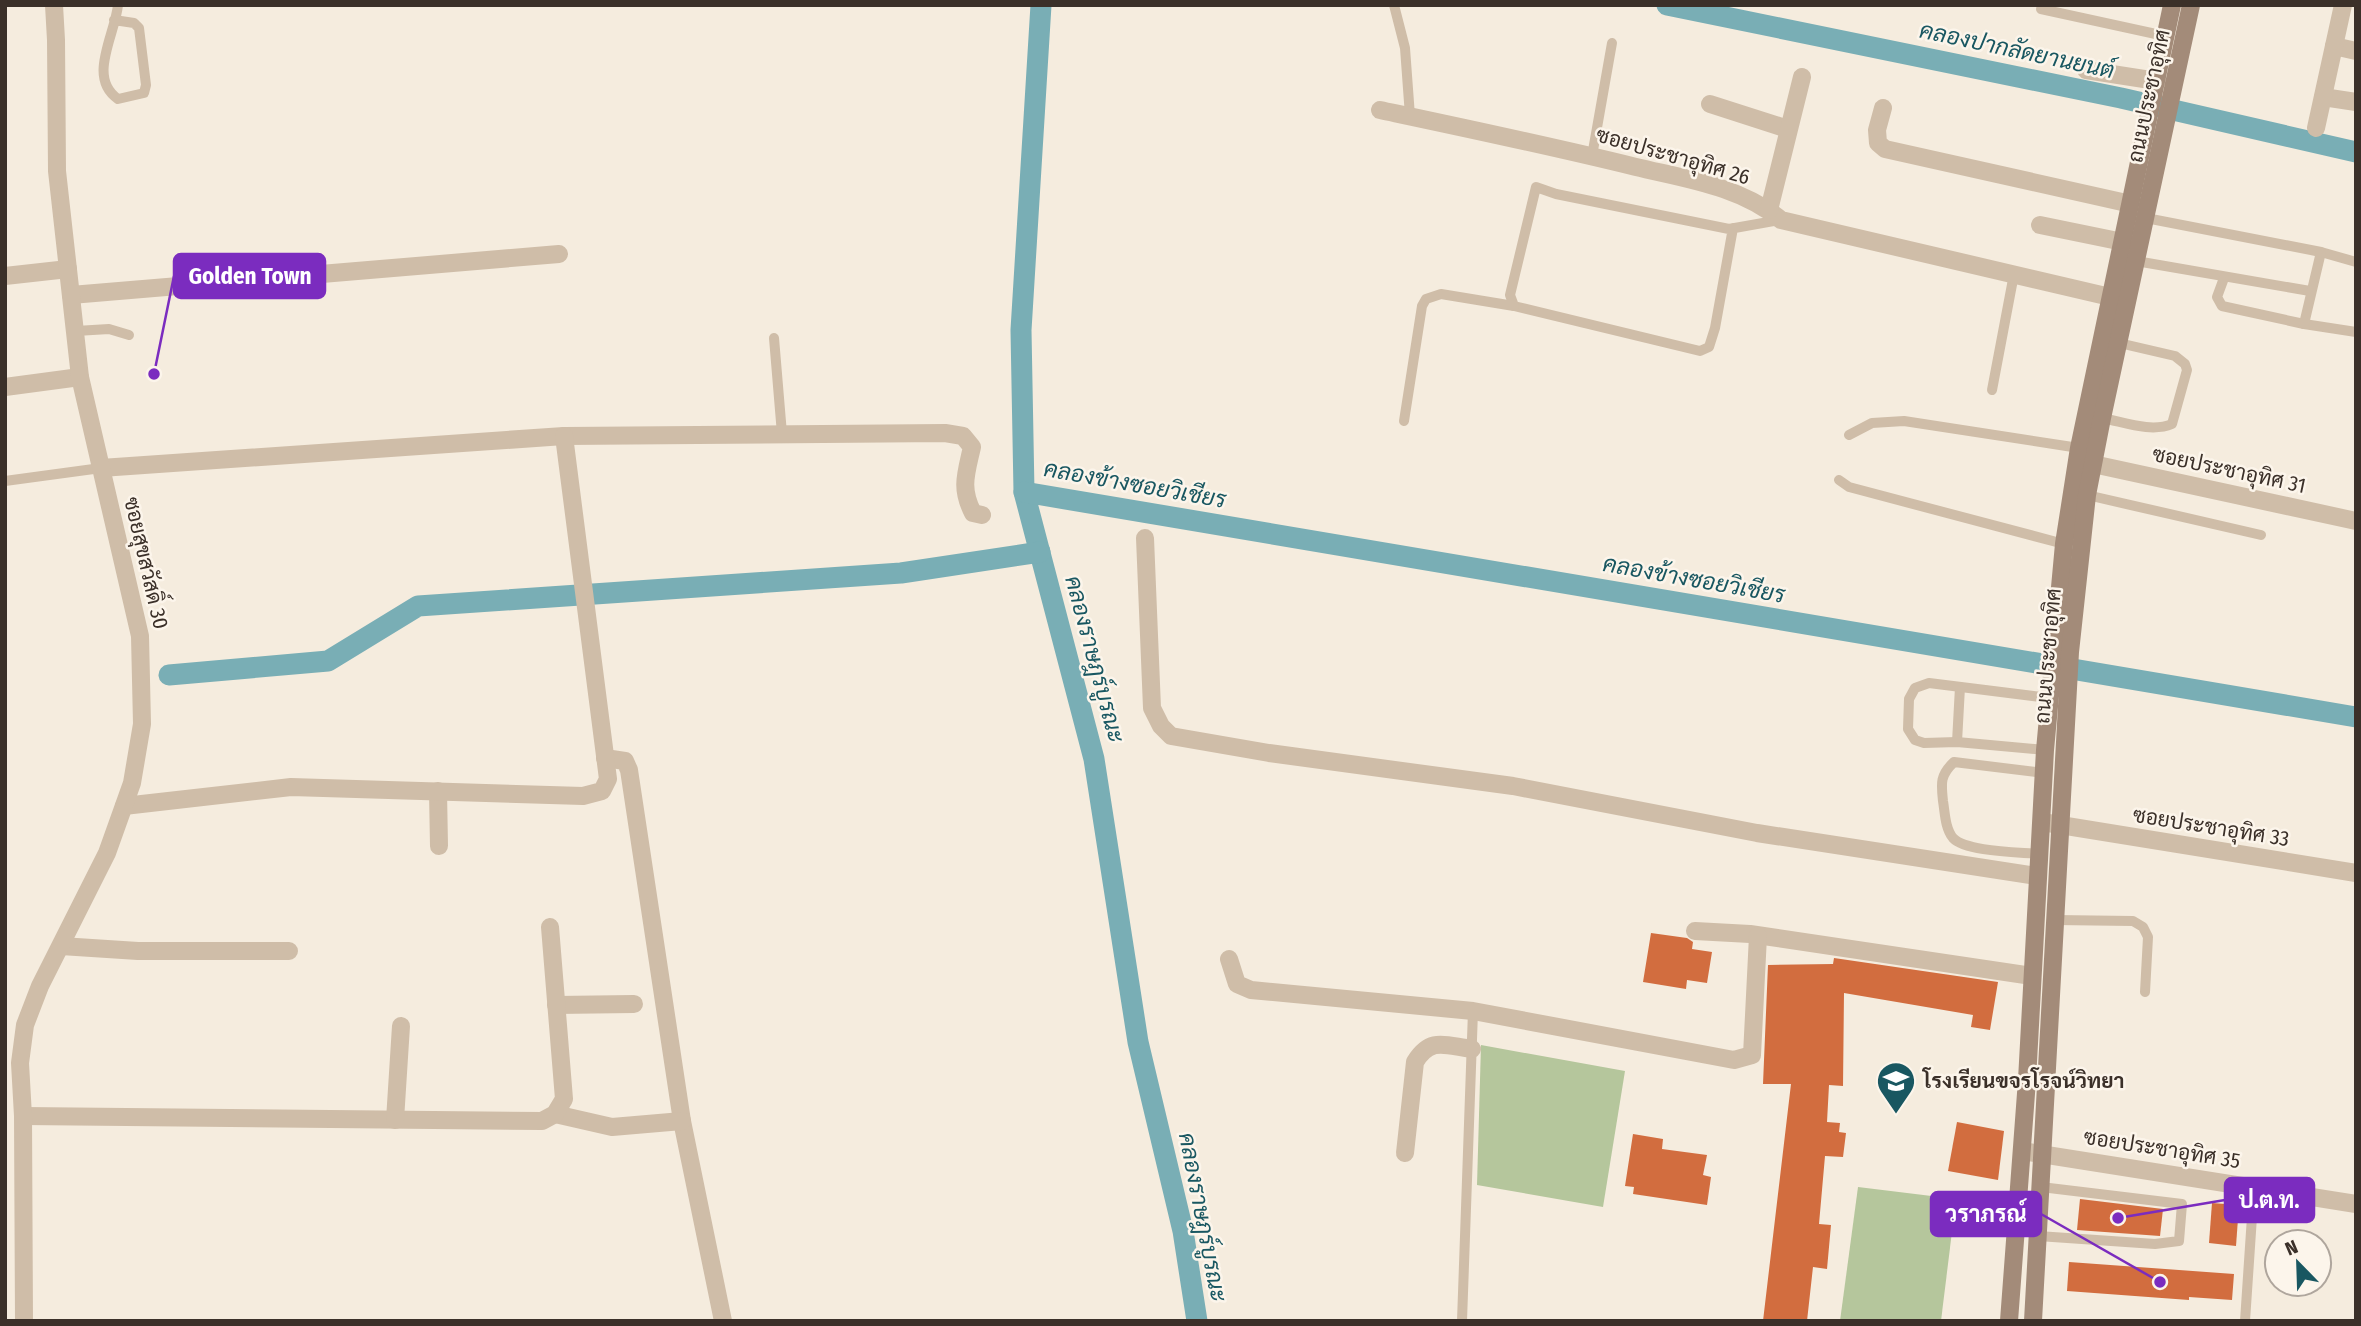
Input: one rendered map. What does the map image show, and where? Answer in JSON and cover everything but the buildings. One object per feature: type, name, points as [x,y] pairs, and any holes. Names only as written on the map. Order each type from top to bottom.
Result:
[{"type":"main road","name":"ถนนประชาอุทิศ","points":[[2061,650],[2087,495],[2119,343],[2123,242],[2172,5]]},
{"type":"main road","name":"ถนนประชาอุทิศ","points":[[2009,1321],[2039,854],[2050,824],[2061,650],[2064,544],[2079,448],[2120,299],[2136,261],[2191,5]]},
{"type":"main road","name":"ถนนประชาอุทิศ","points":[[2033,1321],[2055,920],[2050,824],[2044,774],[2049,698],[2059,677]]},
{"type":"street","name":"ซอยสุขสวัสดิ์ 30","points":[[24,1321],[23,1116],[20,1063],[25,1025],[40,986],[107,853],[132,783],[142,724],[141,636],[80,377],[57,171],[54,5]]},
{"type":"street","points":[[2316,128],[2334,46],[2347,9]]},
{"type":"street","points":[[2334,46],[2356,51]]},
{"type":"street","points":[[2086,70],[2155,90]]},
{"type":"street","points":[[1775,215],[1788,129],[1802,77]]},
{"type":"street","points":[[2323,97],[2356,102]]},
{"type":"street","points":[[1710,104],[1788,129]]},
{"type":"street","points":[[1883,108],[1877,130],[1878,143],[1885,149],[2131,204]]},
{"type":"street","name":"ซอยประชาอุทิศ 26","points":[[1380,110],[1592,156],[1714,186],[1742,195],[1775,215],[2120,299]]},
{"type":"street","points":[[2040,225],[2123,242]]},
{"type":"street","points":[[71,295],[559,254]]},
{"type":"street","points":[[5,276],[68,269]]},
{"type":"street","points":[[5,387],[80,377]]},
{"type":"street","points":[[101,468],[564,436],[945,432],[963,436],[972,447],[964,481],[966,499],[973,513],[982,515]]},
{"type":"street","points":[[124,806],[290,787],[583,796],[601,791],[608,779],[606,758],[564,436]]},
{"type":"street","name":"ซอยประชาอุทิศ 31","points":[[2093,464],[2356,521]]},
{"type":"street","points":[[1145,538],[1152,708],[1161,726],[1171,736],[1269,753],[1513,786],[1757,833],[2038,876]]},
{"type":"street","points":[[606,758],[625,761],[629,770],[682,1121],[723,1321]]},
{"type":"street","points":[[438,791],[439,846]]},
{"type":"street","name":"ซอยประชาอุทิศ 33","points":[[2050,824],[2356,873]]},
{"type":"street","points":[[23,1116],[542,1121],[555,1114],[564,1099],[550,927]]},
{"type":"street","points":[[1695,931],[1758,936],[2032,976]]},
{"type":"street","points":[[1229,959],[1237,984],[1251,990],[1473,1011],[1734,1060],[1752,1055],[1758,936]]},
{"type":"street","points":[[61,946],[138,951],[289,951]]},
{"type":"street","points":[[556,1004],[634,1004]]},
{"type":"street","points":[[395,1120],[401,1026]]},
{"type":"street","points":[[1405,1153],[1415,1062],[1431,1044],[1472,1049]]},
{"type":"street","points":[[555,1114],[612,1127],[682,1121]]},
{"type":"street","name":"ซอยประชาอุทิศ 35","points":[[2022,1151],[2356,1204]]},
{"type":"lane","points":[[114,20],[134,23],[139,28],[146,85],[144,93],[118,100],[109,93],[104,82],[105,62],[114,20],[118,5]]},
{"type":"lane","points":[[1394,5],[1405,48],[1410,116]]},
{"type":"lane","points":[[2040,9],[2165,36]]},
{"type":"lane","points":[[1592,156],[1612,43]]},
{"type":"lane","points":[[1514,306],[1510,295],[1536,187],[1556,194],[1729,229],[1775,215]]},
{"type":"lane","points":[[2146,218],[2321,252],[2356,262]]},
{"type":"lane","points":[[1404,421],[1422,306],[1432,295],[1514,306],[1700,351],[1709,347],[1715,328],[1733,228]]},
{"type":"lane","points":[[2304,324],[2321,252]]},
{"type":"lane","points":[[2136,261],[2310,291]]},
{"type":"lane","points":[[1992,390],[2014,274]]},
{"type":"lane","points":[[2224,278],[2217,297],[2222,306],[2356,332]]},
{"type":"lane","points":[[76,331],[109,329],[130,335]]},
{"type":"lane","points":[[774,338],[782,434]]},
{"type":"lane","points":[[2102,418],[2153,428],[2172,424],[2187,370],[2180,358],[2119,343]]},
{"type":"lane","points":[[1849,435],[1872,423],[1904,421],[2079,448]]},
{"type":"lane","points":[[5,481],[101,468]]},
{"type":"lane","points":[[1839,480],[1849,487],[2064,544]]},
{"type":"lane","points":[[2087,495],[2261,535]]},
{"type":"lane","points":[[2045,750],[1957,742],[1924,743],[1915,740],[1908,729],[1909,699],[1915,688],[1929,683],[2049,698]]},
{"type":"lane","points":[[1957,742],[1960,687]]},
{"type":"lane","points":[[2039,854],[1970,846],[1954,839],[1947,827],[1940,780],[1945,770],[1954,762],[2044,774]]},
{"type":"lane","points":[[2055,920],[2133,920],[2143,926],[2148,937],[2145,992]]},
{"type":"lane","points":[[1462,1321],[1473,1011]]},
{"type":"lane","points":[[2038,1236],[2155,1244],[2179,1241],[2182,1204],[2041,1187]]},
{"type":"lane","points":[[2245,1321],[2254,1187]]},
{"type":"green space","points":[[1481,1045],[1625,1071],[1603,1207],[1477,1185]]},
{"type":"green space","points":[[1858,1187],[1956,1199],[1941,1321],[1840,1321]]},
{"type":"waterway","name":"คลองราษฎร์บูรณะ","points":[[1041,5],[1021,330],[1024,492],[1094,759],[1138,1042],[1183,1231],[1197,1321]]},
{"type":"waterway","name":"คลองปากลัดยานยนต์","points":[[1667,5],[2121,98],[2356,152]]},
{"type":"waterway","name":"คลองข้างซอยวิเชียร","points":[[1024,492],[2356,717]]},
{"type":"waterway","points":[[169,675],[328,661],[418,606],[901,573],[1040,552]]},
{"type":"place","name":"Golden Town","points":[[154,374]]},
{"type":"place","name":"โรงเรียนขจรโรจน์วิทยา","points":[[1896,1115]]},
{"type":"place","name":"ป.ต.ท.","points":[[2118,1218]]},
{"type":"place","name":"วราภรณ์","points":[[2160,1282]]}]
